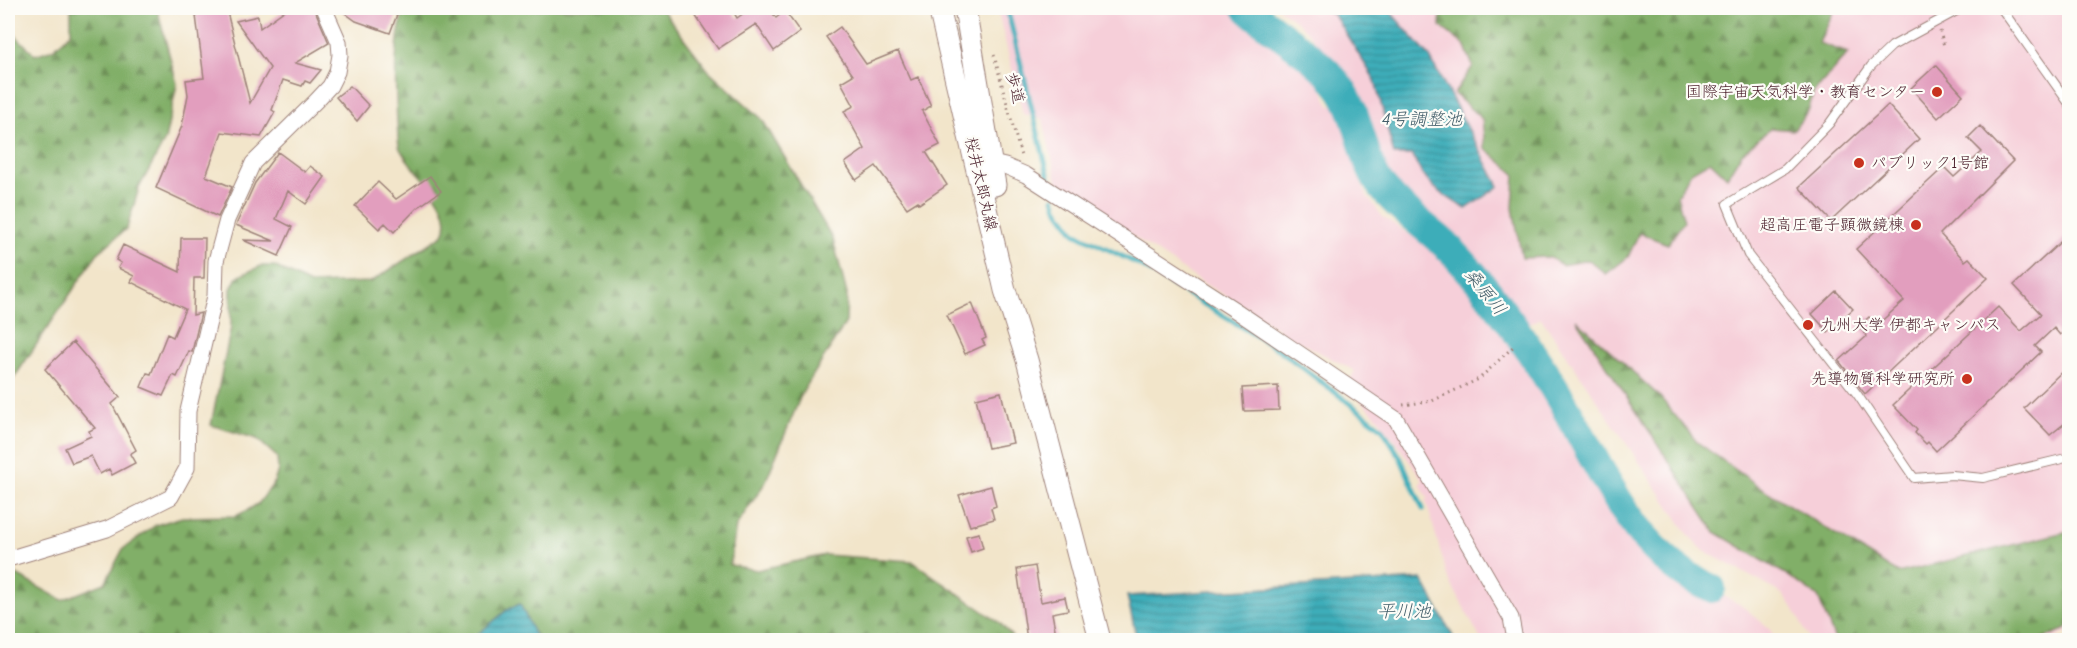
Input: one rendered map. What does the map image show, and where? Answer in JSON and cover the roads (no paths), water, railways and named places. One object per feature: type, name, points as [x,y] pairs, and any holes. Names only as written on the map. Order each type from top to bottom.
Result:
[{"type":"main road","name":"桜井太郎丸線","points":[[939,8],[983,161]]},
{"type":"main road","name":"桜井太郎丸線","points":[[965,8],[983,161],[1005,290],[1027,360],[1100,640]]},
{"type":"street","points":[[8,559],[107,529],[171,497],[187,468],[188,411],[215,296],[216,261],[227,220],[253,163],[330,86],[337,72],[340,56],[339,42],[324,8]]},
{"type":"street","points":[[983,161],[1026,175],[1396,419],[1511,618],[1515,640]]},
{"type":"lane","points":[[1962,8],[1892,46],[1871,66],[1829,124],[1785,169],[1727,204],[1748,255],[1857,394],[1914,478],[1952,475],[1983,478],[2070,457]]},
{"type":"lane","points":[[2001,8],[2070,105]]},
{"type":"water","name":"4号調整池","points":[[1324,8],[1387,8],[1429,56],[1499,186],[1466,209],[1441,193],[1428,181],[1413,155],[1394,155],[1375,80],[1334,15]]},
{"type":"water","name":"平川池","points":[[1422,579],[1455,640],[1137,640],[1127,596]]},
{"type":"water","points":[[520,604],[537,640],[471,640],[507,610]]},
{"type":"waterway","points":[[1007,8],[1051,186]]},
{"type":"waterway","name":"桑原川","points":[[1247,8],[1319,65],[1340,87],[1352,110],[1373,173],[1379,183],[1396,202],[1452,251],[1491,296],[1548,379],[1608,484],[1642,534],[1662,556],[1685,574],[1711,588]]},
{"type":"waterway","points":[[1054,198],[1057,208],[1075,233],[1138,264],[1278,349],[1382,428],[1400,457],[1423,509]]},
{"type":"place","name":"国際宇宙天気科学・教育センター","points":[[1937,92]]},
{"type":"place","name":"パブリック1号館","points":[[1859,163]]},
{"type":"place","name":"超高圧電子顕微鏡棟","points":[[1916,225]]},
{"type":"place","name":"九州大学 伊都キャンパス","points":[[1808,325]]},
{"type":"place","name":"先導物質科学研究所","points":[[1967,379]]}]
